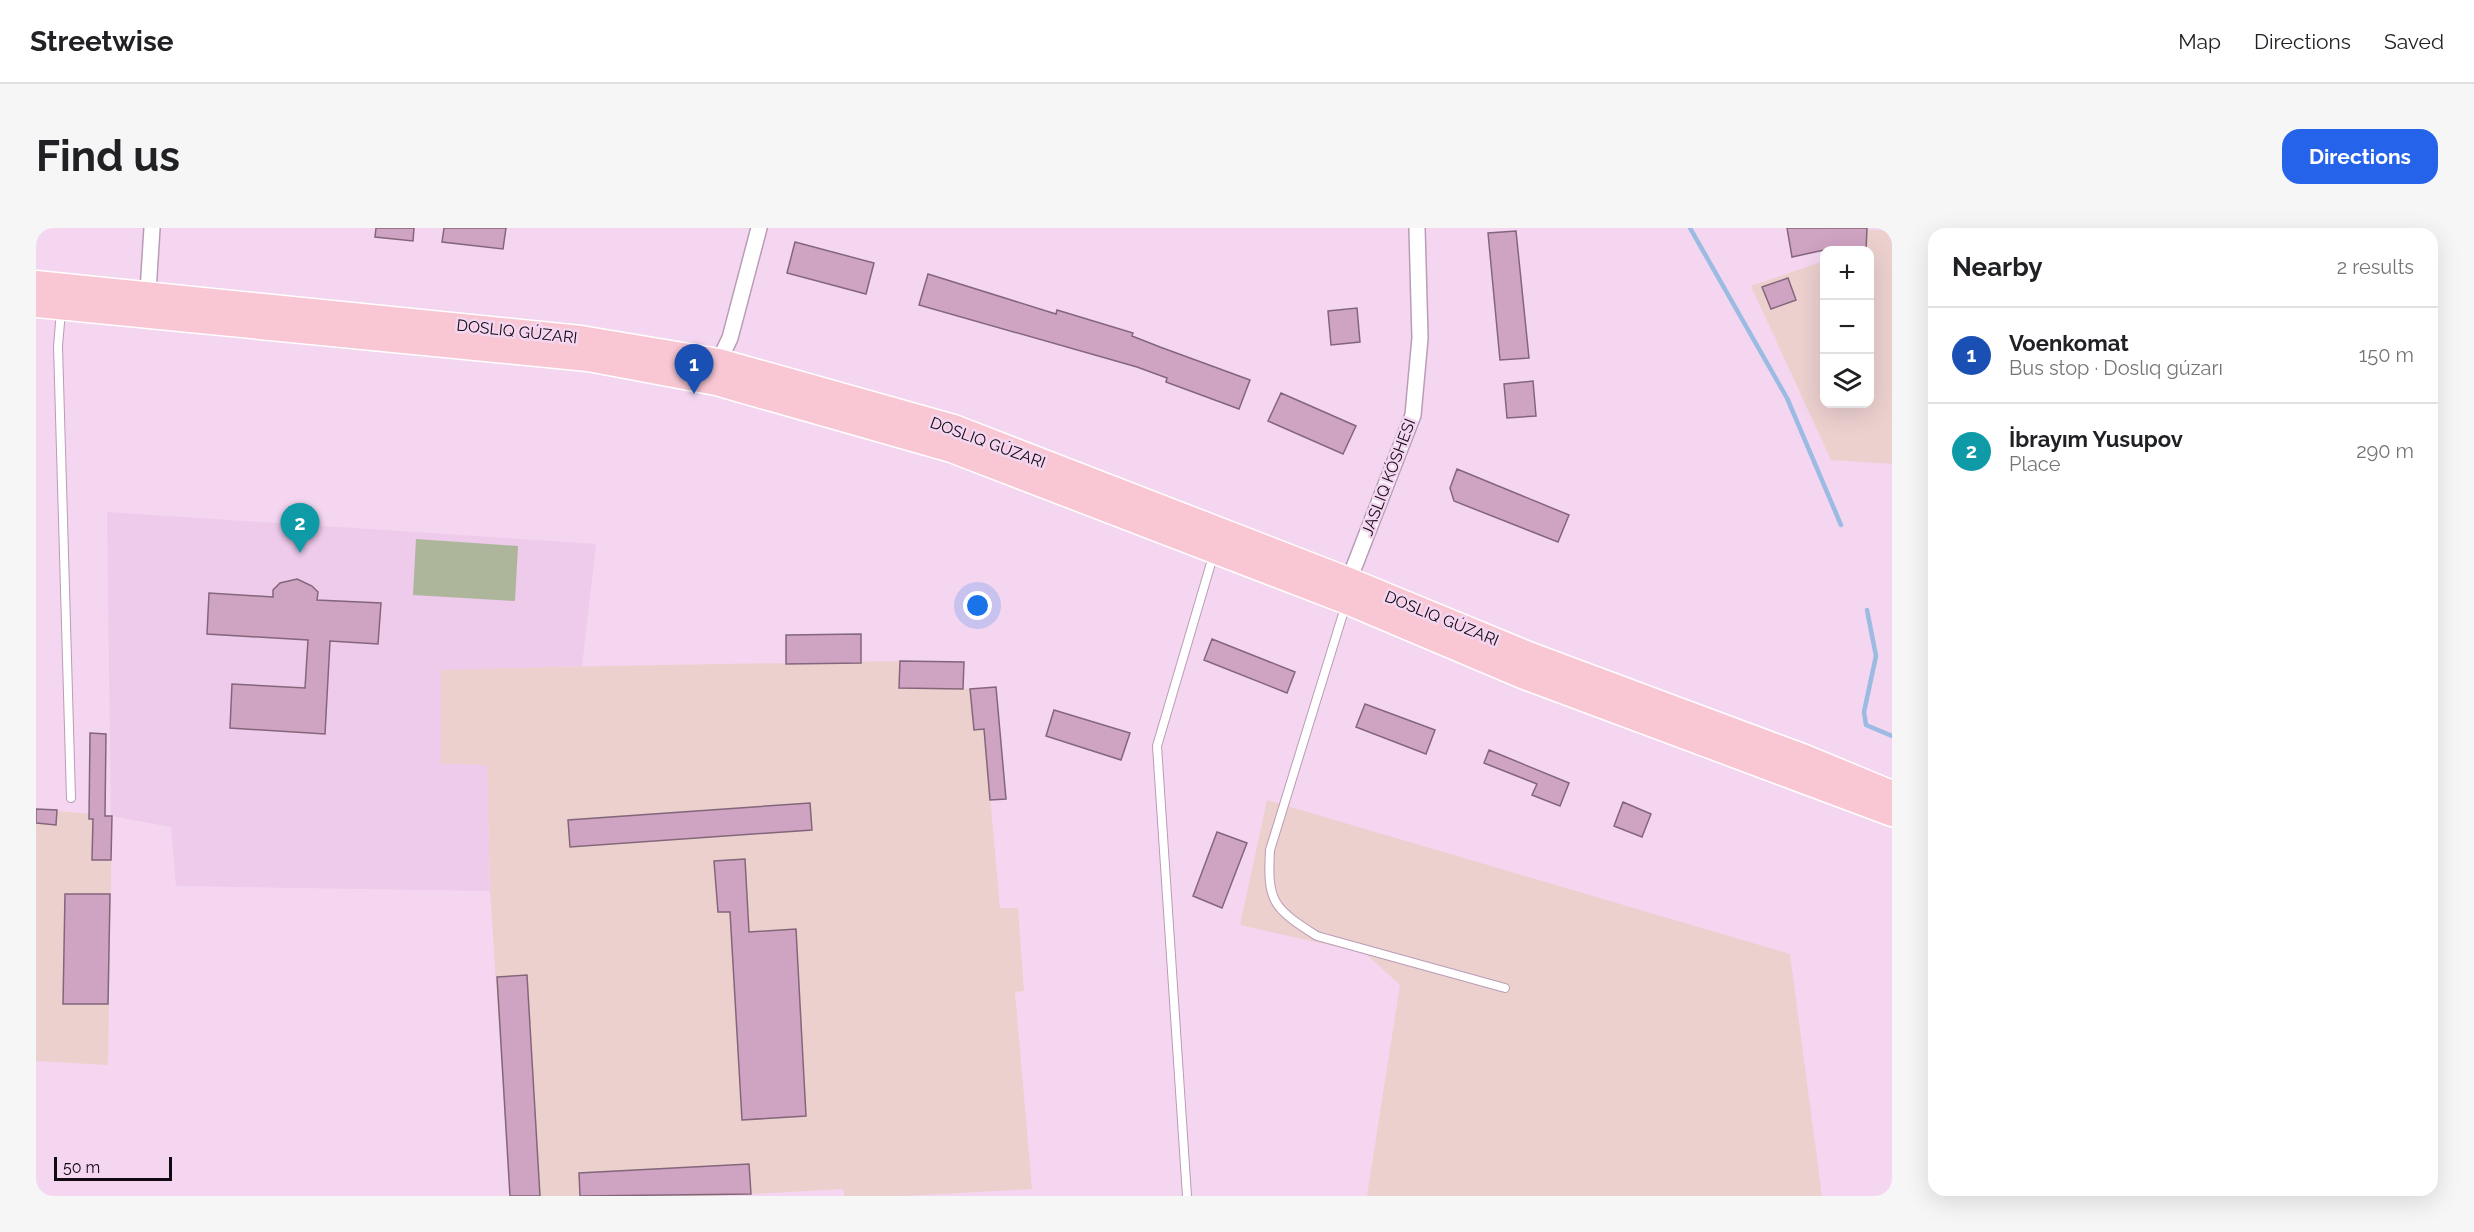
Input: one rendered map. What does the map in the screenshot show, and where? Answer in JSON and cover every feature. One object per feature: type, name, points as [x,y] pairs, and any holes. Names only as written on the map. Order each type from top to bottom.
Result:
[{"type":"main road","points":[[36,283],[148,292],[580,338],[719,361],[954,427],[1526,665],[1892,814]]},
{"type":"main road","points":[[36,305],[588,359],[716,383],[951,450],[1215,552],[1348,591]]},
{"type":"main road","points":[[1526,665],[1794,753],[1892,793]]},
{"type":"street","points":[[148,292],[152,228]]},
{"type":"street","points":[[719,361],[730,338],[759,228]]},
{"type":"street","points":[[1348,591],[1413,415],[1420,338],[1417,228]]},
{"type":"lane","points":[[62,307],[58,346],[71,798]]},
{"type":"lane","points":[[1187,1196],[1157,746],[1215,552]]},
{"type":"lane","points":[[1348,591],[1270,850],[1269,874],[1272,899],[1292,920],[1317,936],[1505,988]]},
{"type":"shaded area","points":[[1835,228],[1892,231],[1892,464],[1831,460],[1751,286],[1820,262],[1820,408],[1874,408],[1874,246],[1835,246]]},
{"type":"shaded area","points":[[107,512],[596,544],[582,666],[441,670],[441,764],[487,765],[490,891],[176,886],[171,827],[111,816]]},
{"type":"shaded area","points":[[900,661],[900,688],[970,689],[974,730],[984,729],[1000,908],[1018,908],[1024,991],[1015,992],[1032,1189],[904,1196],[845,1196],[843,1189],[715,1196],[510,1196],[490,891],[487,765],[441,764],[441,669]]},
{"type":"shaded area","points":[[1267,800],[1790,954],[1822,1196],[1367,1196],[1400,985],[1365,953],[1240,925]]},
{"type":"shaded area","points":[[36,809],[112,816],[108,1065],[36,1061]]},
{"type":"green space","points":[[416,539],[518,546],[515,601],[413,595]]},
{"type":"building","points":[[376,228],[414,228],[413,241],[375,237]]},
{"type":"building","points":[[444,228],[506,228],[503,249],[442,242]]},
{"type":"building","points":[[1787,228],[1867,228],[1866,246],[1820,246],[1820,251],[1792,257]]},
{"type":"building","points":[[1516,231],[1529,358],[1500,360],[1488,233]]},
{"type":"building","points":[[795,242],[874,263],[866,294],[787,273]]},
{"type":"building","points":[[928,274],[1056,314],[1057,310],[1133,333],[1132,336],[1250,380],[1239,409],[1166,382],[1167,378],[1137,367],[919,305]]},
{"type":"building","points":[[1788,278],[1796,300],[1771,309],[1762,287]]},
{"type":"building","points":[[1357,308],[1360,342],[1331,345],[1328,311]]},
{"type":"building","points":[[1533,381],[1536,416],[1507,418],[1504,384]]},
{"type":"building","points":[[1281,393],[1356,426],[1343,454],[1268,421]]},
{"type":"building","points":[[1457,469],[1569,515],[1558,542],[1454,501],[1450,488]]},
{"type":"building","points":[[297,579],[312,586],[318,592],[317,600],[381,603],[378,644],[330,641],[325,734],[230,728],[232,684],[305,688],[308,640],[207,634],[209,593],[273,597],[273,590],[280,583]]},
{"type":"building","points":[[861,634],[861,663],[786,664],[786,635]]},
{"type":"building","points":[[1212,639],[1295,672],[1287,693],[1204,660]]},
{"type":"building","points":[[900,661],[964,662],[963,689],[899,688]]},
{"type":"building","points":[[996,687],[1006,799],[990,800],[984,729],[974,730],[970,689]]},
{"type":"building","points":[[1365,704],[1435,730],[1426,754],[1356,727]]},
{"type":"building","points":[[1054,710],[1130,733],[1121,760],[1046,736]]},
{"type":"building","points":[[90,733],[106,734],[105,816],[112,816],[111,860],[92,860],[93,819],[89,819]]},
{"type":"building","points":[[1489,750],[1569,783],[1560,806],[1532,795],[1537,784],[1484,763]]},
{"type":"building","points":[[1623,802],[1651,814],[1642,837],[1614,826]]},
{"type":"building","points":[[810,803],[812,830],[570,847],[568,820]]},
{"type":"building","points":[[36,809],[57,810],[56,825],[36,823]]},
{"type":"building","points":[[1217,832],[1247,843],[1222,908],[1193,896]]},
{"type":"building","points":[[745,859],[749,932],[796,929],[806,1116],[742,1120],[730,912],[718,912],[714,861]]},
{"type":"building","points":[[65,894],[110,894],[108,1004],[63,1004]]},
{"type":"building","points":[[527,975],[540,1196],[510,1196],[497,977]]},
{"type":"building","points":[[749,1164],[751,1194],[580,1196],[579,1173]]},
{"type":"waterway","points":[[1690,228],[1787,398],[1841,525]]},
{"type":"waterway","points":[[1867,610],[1876,656],[1864,712],[1866,725],[1892,736]]},
{"type":"place","name":"Voenkomat","points":[[694,394]]},
{"type":"place","name":"İbrayım Yusupov","points":[[300,553]]}]
